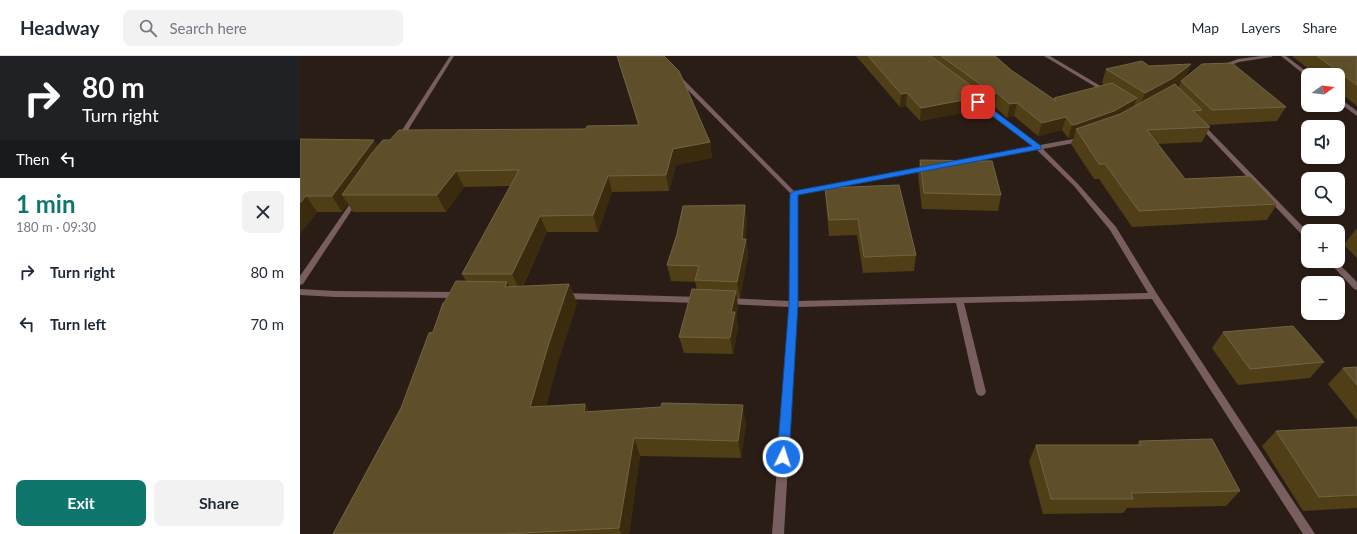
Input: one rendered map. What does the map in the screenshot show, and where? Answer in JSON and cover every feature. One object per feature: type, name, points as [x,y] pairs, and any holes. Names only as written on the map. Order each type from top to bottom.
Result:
[{"type":"street","points":[[397,144],[452,56]]},
{"type":"street","points":[[1046,56],[1112,95]]},
{"type":"street","points":[[1216,68],[1238,61],[1271,56]]},
{"type":"street","points":[[1283,56],[1301,70]]},
{"type":"street","points":[[671,69],[794,194],[794,304],[778,534]]},
{"type":"street","points":[[968,94],[1038,147],[1076,185],[1113,229],[1154,296],[1310,534]]},
{"type":"street","points":[[1345,105],[1357,114]]},
{"type":"street","points":[[1197,122],[1301,229]]},
{"type":"street","points":[[794,194],[1038,147],[1074,142],[1089,136]]},
{"type":"street","points":[[300,282],[361,193]]},
{"type":"street","points":[[1339,268],[1357,287]]},
{"type":"street","points":[[300,292],[335,294],[468,295]]},
{"type":"street","points":[[554,295],[794,304],[1154,296]]},
{"type":"street","points":[[959,300],[981,392]]},
{"type":"building","points":[[617,56],[664,56],[679,71],[710,142],[673,149],[666,175],[608,176],[593,215],[540,216],[512,274],[462,274],[519,170],[456,171],[437,195],[342,195],[383,140],[390,140],[399,130],[586,129],[587,126],[639,125]]},
{"type":"building","points":[[868,56],[931,56],[985,96],[921,108],[907,93],[901,94]]},
{"type":"building","points":[[941,56],[995,56],[1011,70],[1056,101],[1054,98],[1112,83],[1137,98],[1114,111],[1077,124],[1072,125],[1066,117],[1042,123],[1017,103],[1010,104],[997,93],[994,94]]},
{"type":"building","points":[[1317,56],[1357,56],[1357,85],[1345,76],[1345,68],[1334,68]]},
{"type":"building","points":[[1142,61],[1149,66],[1191,64],[1173,78],[1145,93],[1106,69]]},
{"type":"building","points":[[1232,63],[1286,107],[1212,110],[1181,81],[1202,64]]},
{"type":"building","points":[[1175,84],[1202,110],[1193,111],[1210,127],[1147,130],[1185,179],[1250,176],[1277,204],[1139,211],[1105,164],[1099,164],[1076,129],[1120,114]]},
{"type":"building","points":[[300,139],[374,140],[332,196],[306,196],[300,203]]},
{"type":"building","points":[[920,160],[992,161],[1001,195],[924,193]]},
{"type":"building","points":[[899,185],[916,255],[864,257],[858,219],[829,220],[825,188]]},
{"type":"building","points":[[745,205],[742,239],[746,239],[737,282],[695,280],[699,266],[667,265],[677,234],[683,206]]},
{"type":"building","points":[[456,281],[507,282],[505,287],[569,284],[549,343],[530,407],[585,404],[584,412],[661,407],[662,403],[743,405],[738,441],[634,438],[619,528],[504,534],[333,534],[401,408],[429,333],[433,332],[443,303]]},
{"type":"building","points":[[692,289],[736,291],[731,312],[735,312],[730,338],[679,337]]},
{"type":"building","points":[[1293,326],[1324,362],[1250,369],[1223,332]]},
{"type":"building","points":[[1357,367],[1357,385],[1343,368]]},
{"type":"building","points":[[1357,427],[1357,495],[1319,497],[1276,431]]},
{"type":"building","points":[[1212,439],[1240,491],[1131,493],[1133,499],[1051,499],[1036,445],[1141,445],[1139,441]]},
{"type":"route","points":[[783,457],[794,304],[794,194],[1038,147],[978,102]]}]
